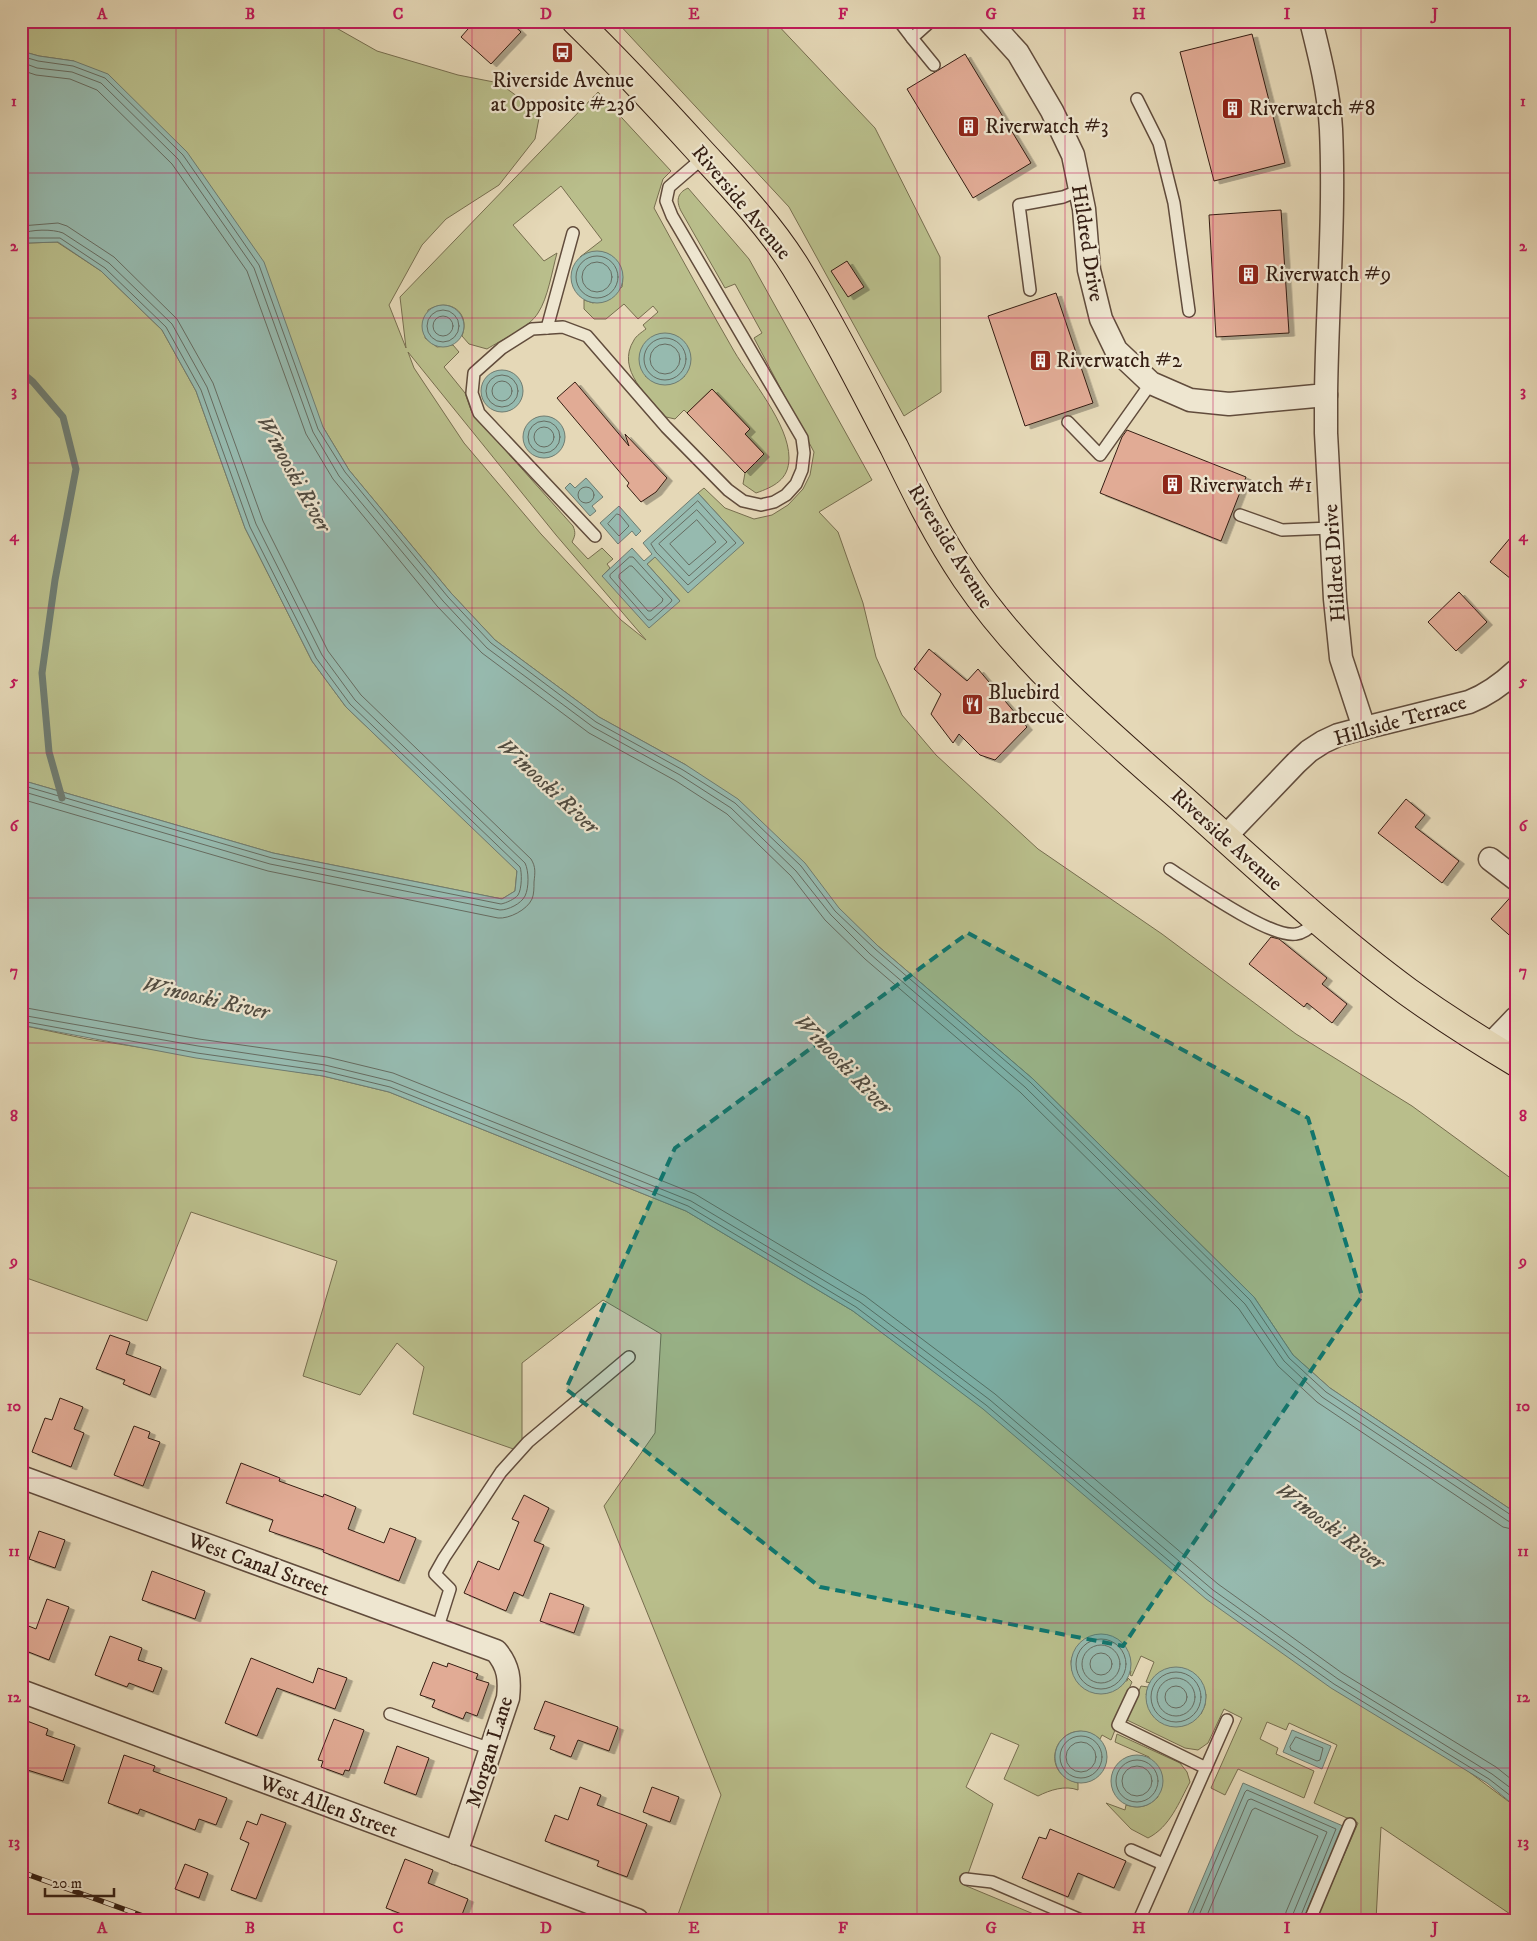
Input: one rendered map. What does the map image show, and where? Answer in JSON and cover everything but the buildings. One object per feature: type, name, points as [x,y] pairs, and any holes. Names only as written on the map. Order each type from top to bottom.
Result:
[{"type":"main road","name":"Riverside Avenue","points":[[576,21],[647,93],[764,222],[793,263],[862,384],[936,530],[985,604],[1014,641],[1070,697],[1319,920],[1408,992],[1516,1062]]},
{"type":"street","name":"Hildred Drive","points":[[989,21],[1018,53],[1052,111],[1073,155],[1084,209],[1090,270],[1101,319],[1116,350],[1151,382],[1190,400],[1229,404],[1326,395]]},
{"type":"street","name":"Hildred Drive","points":[[1311,21],[1322,68],[1330,128],[1331,199],[1326,433],[1335,599],[1341,658],[1364,728]]},
{"type":"street","name":"Hillside Terrace","points":[[1225,837],[1309,751],[1338,735],[1469,702],[1484,696],[1516,671]]},
{"type":"street","points":[[1490,859],[1516,879]]},
{"type":"street","points":[[1489,1046],[1516,1018]]},
{"type":"street","name":"West Canal Street","points":[[21,1477],[496,1651]]},
{"type":"street","name":"Morgan Lane","points":[[456,1854],[508,1698],[510,1683],[504,1660],[496,1651]]},
{"type":"street","name":"West Allen Street","points":[[21,1692],[637,1920]]},
{"type":"lane","points":[[899,21],[934,65]]},
{"type":"lane","points":[[912,38],[930,21]]},
{"type":"lane","points":[[1137,99],[1159,143],[1174,202],[1189,311]]},
{"type":"lane","points":[[595,536],[479,413],[472,393],[474,373],[502,348],[532,329],[563,327],[587,336],[666,427],[728,490],[743,501],[761,505],[774,502],[786,495],[796,484],[802,470],[804,453],[802,438],[672,216],[666,201],[669,188],[704,156]]},
{"type":"lane","points":[[1030,290],[1019,205],[1063,197],[1080,190]]},
{"type":"lane","points":[[547,328],[573,232]]},
{"type":"lane","points":[[1068,422],[1100,455],[1151,382]]},
{"type":"lane","points":[[1240,515],[1282,530],[1331,528]]},
{"type":"lane","points":[[1170,868],[1249,918],[1275,930],[1294,935],[1303,932],[1319,920]]},
{"type":"lane","points":[[437,1630],[450,1589],[435,1574],[501,1472],[528,1442],[629,1357]]},
{"type":"lane","points":[[1133,1694],[1118,1726],[1206,1768]]},
{"type":"lane","points":[[390,1714],[491,1749]]},
{"type":"lane","points":[[1139,1920],[1227,1720]]},
{"type":"lane","points":[[1310,1920],[1350,1824]]},
{"type":"lane","points":[[1131,1850],[1164,1864]]},
{"type":"lane","points":[[966,1879],[992,1882],[1080,1920]]},
{"type":"highlighted area","points":[[968,933],[1308,1118],[1362,1296],[1123,1646],[820,1587],[566,1389],[675,1148]]},
{"type":"green space","points":[[21,21],[324,21],[377,51],[458,75],[499,83],[540,113],[535,139],[499,185],[446,219],[422,245],[389,305],[406,348],[400,297],[598,92],[671,171],[663,179],[654,208],[734,351],[768,403],[783,431],[789,458],[786,472],[779,482],[756,493],[743,484],[745,473],[764,454],[745,434],[750,429],[712,389],[687,413],[684,410],[675,419],[666,417],[643,392],[631,372],[629,351],[635,339],[646,329],[643,325],[658,312],[653,306],[638,319],[624,304],[606,319],[594,319],[584,309],[584,300],[593,303],[622,287],[623,277],[621,269],[612,256],[597,252],[580,257],[602,240],[561,186],[513,225],[544,261],[557,253],[544,300],[538,313],[528,324],[487,349],[469,344],[462,336],[463,320],[461,314],[456,309],[443,305],[428,310],[425,338],[437,347],[453,345],[459,352],[444,367],[465,393],[472,413],[573,526],[575,534],[572,542],[588,559],[602,548],[613,559],[607,564],[610,568],[602,576],[680,601],[647,564],[655,557],[744,543],[698,493],[704,488],[725,508],[754,519],[772,515],[788,505],[803,489],[810,475],[814,452],[754,338],[762,333],[735,284],[725,288],[681,211],[678,198],[688,188],[749,259],[872,480],[819,512],[838,532],[863,603],[876,657],[902,715],[936,755],[1038,849],[1162,934],[1296,1034],[1412,1106],[1516,1182],[1516,1513],[1330,1388],[1293,1355],[1254,1297],[1033,1079],[878,946],[686,765],[599,717],[495,640],[451,593],[349,470],[323,427],[74,61],[39,56],[21,51]],"holes":[[[408,352],[556,535],[646,640],[621,620],[541,534],[464,443],[414,368]],[[645,376],[685,376],[670,384],[660,384]]]},
{"type":"green space","points":[[616,21],[774,21],[875,128],[940,257],[941,392],[904,416],[789,207]]},
{"type":"green space","points":[[57,242],[101,271],[162,330],[196,391],[245,528],[312,661],[346,707],[517,870],[515,891],[502,899],[273,853],[21,780],[21,250],[28,243]]},
{"type":"green space","points":[[21,1025],[87,1039],[323,1076],[389,1092],[686,1211],[853,1311],[1516,1807],[1516,1918],[1381,1827],[1376,1920],[1316,1920],[1358,1823],[1314,1803],[1337,1745],[1289,1723],[1286,1730],[1267,1722],[1260,1739],[1278,1748],[1276,1754],[1314,1771],[1304,1798],[1238,1769],[1225,1795],[1211,1788],[1242,1718],[1224,1709],[1208,1743],[1198,1750],[1185,1748],[1127,1720],[1141,1686],[1148,1687],[1146,1695],[1201,1714],[1205,1705],[1206,1694],[1146,1682],[1154,1662],[1141,1656],[1132,1676],[1130,1675],[1131,1671],[1074,1652],[1071,1661],[1072,1671],[1127,1681],[1128,1678],[1132,1682],[1112,1727],[1115,1730],[1111,1740],[1102,1735],[1100,1739],[1086,1732],[1074,1732],[1064,1737],[1058,1746],[1055,1756],[1057,1767],[1064,1776],[1078,1783],[1078,1790],[1058,1789],[1038,1796],[1004,1779],[1019,1745],[991,1733],[966,1787],[993,1804],[964,1885],[1048,1920],[676,1920],[721,1795],[604,1506],[655,1433],[661,1334],[603,1300],[522,1363],[522,1452],[413,1414],[424,1367],[397,1343],[360,1395],[303,1376],[337,1261],[191,1212],[147,1321],[21,1276]]},
{"type":"green space","points":[[1117,1734],[1180,1763],[1187,1772],[1190,1782],[1168,1821],[1148,1838],[1131,1829],[1106,1803],[1125,1810],[1126,1805],[1143,1806],[1151,1803],[1158,1797],[1149,1757],[1115,1742]]},
{"type":"water","name":"Winooski River","points":[[21,51],[39,56],[74,61],[108,74],[187,152],[264,262],[323,427],[349,470],[451,593],[495,640],[599,717],[686,765],[738,799],[805,863],[839,908],[878,946],[1033,1079],[1254,1297],[1293,1355],[1330,1388],[1516,1513],[1516,1807],[1487,1783],[1331,1688],[1206,1599],[983,1409],[853,1311],[686,1211],[389,1092],[323,1076],[196,1058],[21,1025],[21,780],[273,853],[502,899],[515,891],[517,871],[346,707],[312,661],[245,528],[196,391],[162,330],[101,271],[58,242],[28,243],[21,250]]},
{"type":"water","points":[[592,251],[602,251],[616,258],[623,272],[623,282],[616,296],[602,303],[592,303],[582,299],[575,292],[571,282],[571,272],[575,262],[582,255]]},
{"type":"water","points":[[447,305],[455,308],[461,314],[464,326],[461,338],[455,344],[439,347],[431,344],[425,338],[422,322],[425,314],[431,308]]},
{"type":"water","points":[[660,333],[670,333],[684,340],[691,354],[691,364],[684,378],[670,385],[660,385],[650,381],[643,374],[639,364],[639,354],[643,344],[650,337]]},
{"type":"water","points":[[506,370],[514,373],[520,379],[523,391],[520,403],[514,409],[498,412],[490,409],[484,403],[481,387],[484,379],[490,373]]},
{"type":"water","points":[[548,416],[556,419],[562,425],[565,437],[562,449],[556,455],[540,458],[532,455],[526,449],[523,433],[526,425],[532,419]]},
{"type":"water","points":[[586,478],[603,497],[592,506],[596,511],[590,516],[565,488],[570,483],[575,488]]},
{"type":"water","points":[[698,493],[744,543],[688,593],[655,557],[647,564],[680,601],[649,628],[602,576],[632,548],[644,561],[652,554],[643,543]]},
{"type":"water","points":[[619,506],[641,531],[636,536],[632,531],[618,544],[600,523]]},
{"type":"water","points":[[1101,1634],[1118,1639],[1126,1647],[1131,1664],[1126,1681],[1118,1689],[1101,1694],[1084,1689],[1076,1681],[1071,1664],[1076,1647],[1084,1639]]},
{"type":"water","points":[[1176,1667],[1193,1672],[1201,1680],[1206,1697],[1201,1714],[1193,1722],[1176,1727],[1159,1722],[1151,1714],[1146,1697],[1151,1680],[1159,1672]]},
{"type":"water","points":[[1292,1730],[1331,1746],[1322,1769],[1283,1752]]},
{"type":"water","points":[[1076,1731],[1086,1731],[1100,1738],[1107,1752],[1107,1762],[1100,1776],[1086,1783],[1076,1783],[1066,1779],[1059,1772],[1055,1762],[1055,1752],[1059,1742],[1066,1735]]},
{"type":"water","points":[[1132,1755],[1142,1755],[1156,1762],[1163,1776],[1163,1786],[1156,1800],[1142,1807],[1132,1807],[1122,1803],[1115,1796],[1111,1786],[1111,1776],[1115,1766],[1122,1759]]},
{"type":"water","points":[[1243,1783],[1343,1826],[1303,1920],[1185,1920]]},
{"type":"waterway","points":[[21,372],[33,382],[63,417],[76,469],[55,580],[42,673],[49,752],[62,798]]},
{"type":"railway","points":[[21,1872],[154,1920]]},
{"type":"place","name":"Riverside Avenue at Opposite #236","points":[[563,53]]},
{"type":"place","name":"Riverwatch #8","points":[[1233,108]]},
{"type":"place","name":"Riverwatch #3","points":[[969,126]]},
{"type":"place","name":"Riverwatch #9","points":[[1249,274]]},
{"type":"place","name":"Riverwatch #2","points":[[1040,360]]},
{"type":"place","name":"Riverwatch #1","points":[[1173,485]]},
{"type":"place","name":"Bluebird Barbecue","points":[[972,704]]}]
